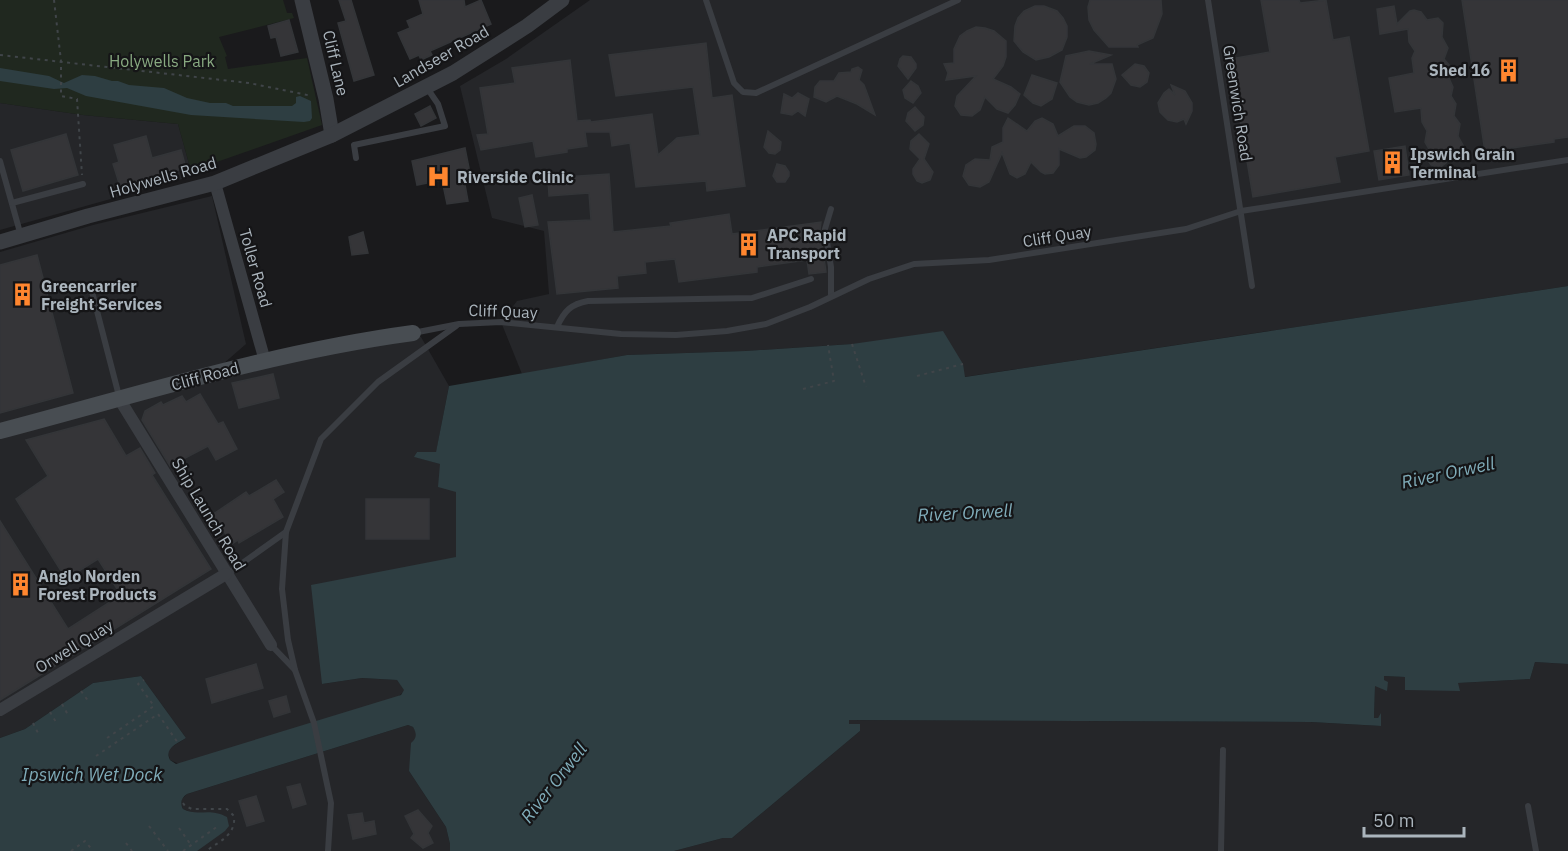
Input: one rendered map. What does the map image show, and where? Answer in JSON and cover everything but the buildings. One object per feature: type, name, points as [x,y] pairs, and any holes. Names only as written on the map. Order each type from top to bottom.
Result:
[{"type":"main road","name":"Cliff Road","points":[[0,431],[120,400],[213,372],[356,341],[413,333]]},
{"type":"street","name":"Cliff Lane","points":[[302,0],[326,99],[332,135]]},
{"type":"street","name":"Landseer Road","points":[[332,135],[427,87],[518,32],[562,0]]},
{"type":"street","name":"Holywells Road","points":[[0,242],[215,183],[332,135]]},
{"type":"street","name":"Toller Road","points":[[215,183],[265,361]]},
{"type":"street","name":"Ship Launch Road","points":[[120,400],[271,645]]},
{"type":"street","name":"Orwell Quay","points":[[0,710],[226,574]]},
{"type":"lane","points":[[706,0],[734,83],[743,92],[756,93],[958,0]]},
{"type":"lane","name":"Greenwich Road","points":[[1208,0],[1252,286]]},
{"type":"lane","points":[[356,158],[354,145],[445,126],[438,104],[427,87]]},
{"type":"lane","name":"Cliff Quay","points":[[413,333],[459,324],[501,322],[621,334],[676,335],[727,331],[766,324],[810,307],[831,295],[869,279],[914,264],[988,260],[1174,231],[1241,211],[1568,160]]},
{"type":"lane","points":[[0,161],[21,236]]},
{"type":"lane","points":[[12,203],[83,184]]},
{"type":"lane","points":[[831,209],[825,229],[831,267],[831,295]]},
{"type":"lane","name":"Cliff Quay","points":[[557,327],[562,315],[575,304],[588,301],[752,298],[811,279]]},
{"type":"lane","points":[[90,284],[120,400]]},
{"type":"lane","points":[[328,851],[331,803],[314,723],[288,640],[282,589],[286,532],[321,440],[378,382],[459,324]]},
{"type":"lane","points":[[226,574],[286,532]]},
{"type":"lane","points":[[271,645],[296,670]]},
{"type":"lane","points":[[1221,851],[1222,750]]},
{"type":"lane","points":[[1528,806],[1536,851]]},
{"type":"path","points":[[54,0],[61,61],[61,96],[77,99],[83,184]]},
{"type":"path","points":[[0,55],[249,83],[326,99]]},
{"type":"path","points":[[852,344],[866,387]]},
{"type":"path","points":[[803,389],[834,381],[828,345]]},
{"type":"path","points":[[917,376],[963,364]]},
{"type":"path","points":[[106,738],[154,706],[138,684],[144,680]]},
{"type":"path","points":[[81,691],[89,702]]},
{"type":"path","points":[[62,704],[68,715]]},
{"type":"path","points":[[50,712],[56,722]]},
{"type":"path","points":[[96,756],[158,714],[178,743]]},
{"type":"path","points":[[33,723],[38,733]]},
{"type":"path","points":[[183,803],[192,810],[227,809],[234,816],[234,829],[231,834],[206,851]]},
{"type":"path","points":[[149,826],[168,851]]},
{"type":"path","points":[[183,851],[218,826]]},
{"type":"path","points":[[178,828],[191,845]]},
{"type":"path","points":[[71,851],[85,841],[93,851]]},
{"type":"path","points":[[126,843],[132,851]]},
{"type":"shaded area","points":[[590,0],[1568,0],[1568,286],[964,377],[852,344],[627,355],[522,374],[501,322],[517,301],[549,294],[544,231],[492,218],[460,86],[506,59]]},
{"type":"shaded area","points":[[0,103],[83,115],[178,124],[191,171],[182,179],[0,230]]},
{"type":"shaded area","points":[[212,196],[246,344],[215,371],[413,333],[421,337],[449,386],[436,453],[417,452],[415,457],[441,464],[456,492],[456,557],[322,684],[362,678],[397,680],[405,690],[397,698],[179,764],[170,760],[168,752],[170,748],[186,738],[141,676],[93,683],[25,729],[0,738],[0,252],[93,225]]},
{"type":"shaded area","points":[[1535,662],[1568,664],[1568,851],[674,851],[723,838],[732,838],[860,731],[849,724],[849,720],[1311,722],[1380,726],[1381,715],[1374,718],[1375,686],[1384,680],[1384,676],[1405,677],[1405,689],[1458,689],[1458,683],[1530,679]]},
{"type":"shaded area","points":[[408,725],[413,727],[417,733],[409,771],[446,827],[450,851],[197,851],[190,812],[183,809],[181,804],[187,794]]},
{"type":"green space","name":"Holywells Park","points":[[0,0],[283,0],[287,13],[292,13],[294,18],[219,37],[227,56],[225,57],[228,69],[307,58],[322,125],[191,171],[178,124],[83,115],[0,103]]},
{"type":"water","points":[[0,68],[49,76],[64,83],[82,75],[95,76],[129,85],[164,88],[187,98],[233,106],[292,106],[296,103],[296,97],[300,96],[311,101],[312,118],[304,122],[191,115],[86,96],[67,88],[54,89],[0,81]]},
{"type":"water","points":[[1568,286],[1568,664],[1535,662],[1530,679],[1458,683],[1460,691],[1405,690],[1405,677],[1384,676],[1384,680],[1388,682],[1387,691],[1375,686],[1374,718],[1378,718],[1381,713],[1381,726],[1311,722],[849,720],[849,724],[860,724],[860,731],[732,838],[723,838],[674,851],[450,851],[446,827],[409,771],[411,743],[416,736],[413,727],[408,725],[187,794],[183,797],[183,809],[221,814],[227,817],[229,826],[197,851],[0,851],[0,738],[25,729],[93,683],[141,676],[186,738],[170,749],[170,760],[176,764],[401,695],[404,690],[397,680],[362,678],[322,684],[311,585],[456,557],[456,492],[438,487],[440,464],[414,457],[417,452],[436,452],[449,386],[627,355],[852,344],[943,331],[963,364],[965,377]]},
{"type":"place","name":"Shed 16","points":[[1508,70]]},
{"type":"place","name":"Ipswich Grain Terminal","points":[[1392,163]]},
{"type":"place","name":"Riverside Clinic","points":[[439,177]]},
{"type":"place","name":"APC Rapid Transport","points":[[749,244]]},
{"type":"place","name":"Greencarrier Freight Services","points":[[23,295]]},
{"type":"place","name":"Anglo Norden Forest Products","points":[[20,585]]},
{"type":"water label","name":"River Orwell","points":[[1448,473]]},
{"type":"water label","name":"River Orwell","points":[[965,513]]},
{"type":"water label","name":"Ipswich Wet Dock","points":[[92,775]]},
{"type":"water label","name":"River Orwell","points":[[554,783]]}]
